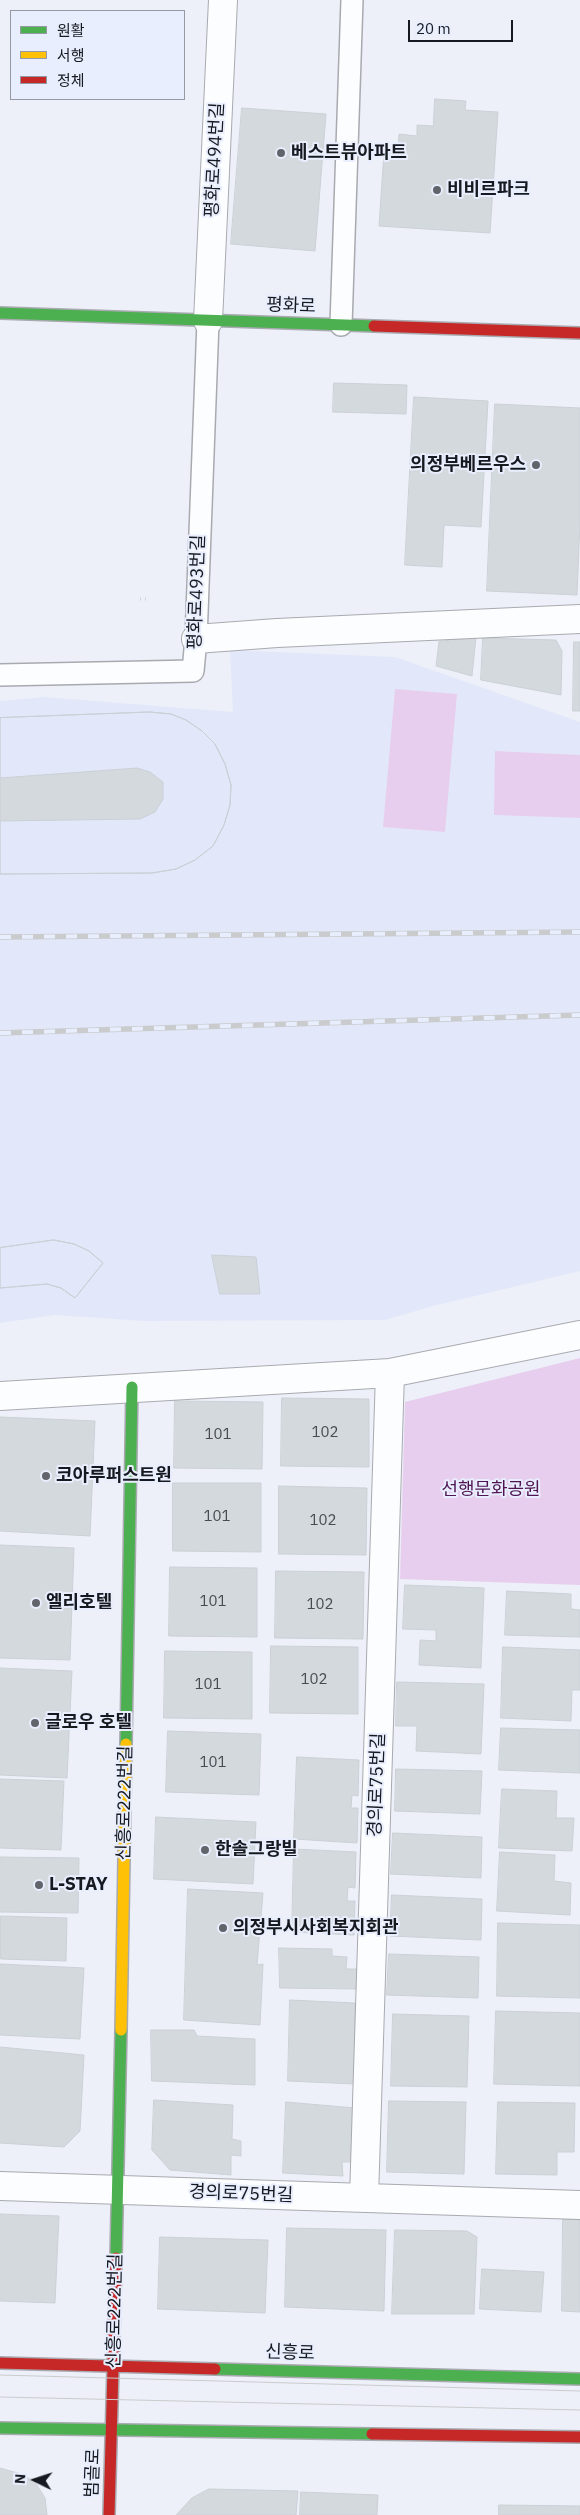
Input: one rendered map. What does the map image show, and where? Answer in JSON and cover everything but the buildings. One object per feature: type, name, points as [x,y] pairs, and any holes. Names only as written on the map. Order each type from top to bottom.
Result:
[{"type":"street","name":"평화로494번길","points":[[208,320],[223,0]]},
{"type":"street","name":"평화로","points":[[0,313],[580,333]]},
{"type":"street","points":[[196,639],[580,619]]},
{"type":"street","points":[[0,1396],[390,1373],[580,1335]]},
{"type":"street","name":"경의로75번길","points":[[364,2198],[390,1373]]},
{"type":"street","name":"신흥로222번길","points":[[112,2431],[132,1387]]},
{"type":"street","points":[[0,2186],[118,2190]]},
{"type":"street","name":"경의로75번길","points":[[118,2190],[580,2205]]},
{"type":"street","name":"신흥로","points":[[0,2363],[580,2379]]},
{"type":"street","points":[[0,2428],[580,2437]]},
{"type":"street","name":"범골로","points":[[109,2515],[112,2431]]},
{"type":"lane","points":[[341,325],[352,0]]},
{"type":"lane","name":"평화로493번길","points":[[0,675],[193,671],[196,639],[208,320]]},
{"type":"path","points":[[140,599],[146,599]]},
{"type":"shaded area","points":[[230,650],[395,657],[580,722],[580,1271],[433,1306],[385,1320],[143,1321],[54,1315],[0,1323],[0,701],[44,697],[233,712]]},
{"type":"green space","points":[[395,689],[457,694],[445,832],[383,827]]},
{"type":"green space","points":[[495,751],[580,755],[580,818],[494,815]]},
{"type":"green space","name":"선행문화공원","points":[[580,1358],[580,1585],[400,1579],[405,1402]]},
{"type":"tram line","points":[[0,2375],[580,2391]]},
{"type":"tram line","points":[[0,2397],[580,2410]]},
{"type":"railway","points":[[0,937],[580,932]]},
{"type":"railway","points":[[0,1033],[580,1015]]},
{"type":"traffic: fast","points":[[0,313],[374,326]]},
{"type":"traffic: fast","points":[[126,1744],[132,1387]]},
{"type":"traffic: fast","points":[[116,2258],[121,2030]]},
{"type":"traffic: fast","points":[[215,2369],[580,2379]]},
{"type":"traffic: fast","points":[[0,2428],[372,2434]]},
{"type":"traffic: slow","points":[[121,2030],[126,1744]]},
{"type":"traffic: jam","points":[[374,326],[580,333]]},
{"type":"traffic: jam","points":[[109,2515],[116,2258]]},
{"type":"traffic: jam","points":[[0,2363],[215,2369]]},
{"type":"traffic: jam","points":[[372,2434],[580,2437]]},
{"type":"place","name":"베스트뷰아파트","points":[[281,153]]},
{"type":"place","name":"비비르파크","points":[[437,190]]},
{"type":"place","name":"의정부베르우스","points":[[536,465]]},
{"type":"place","name":"코아루퍼스트원","points":[[46,1476]]},
{"type":"place","name":"엘리호텔","points":[[36,1603]]},
{"type":"place","name":"글로우 호텔","points":[[35,1723]]},
{"type":"place","name":"한솔그랑빌","points":[[205,1850]]},
{"type":"place","name":"L-STAY","points":[[39,1885]]},
{"type":"place","name":"의정부시사회복지회관","points":[[223,1928]]}]
